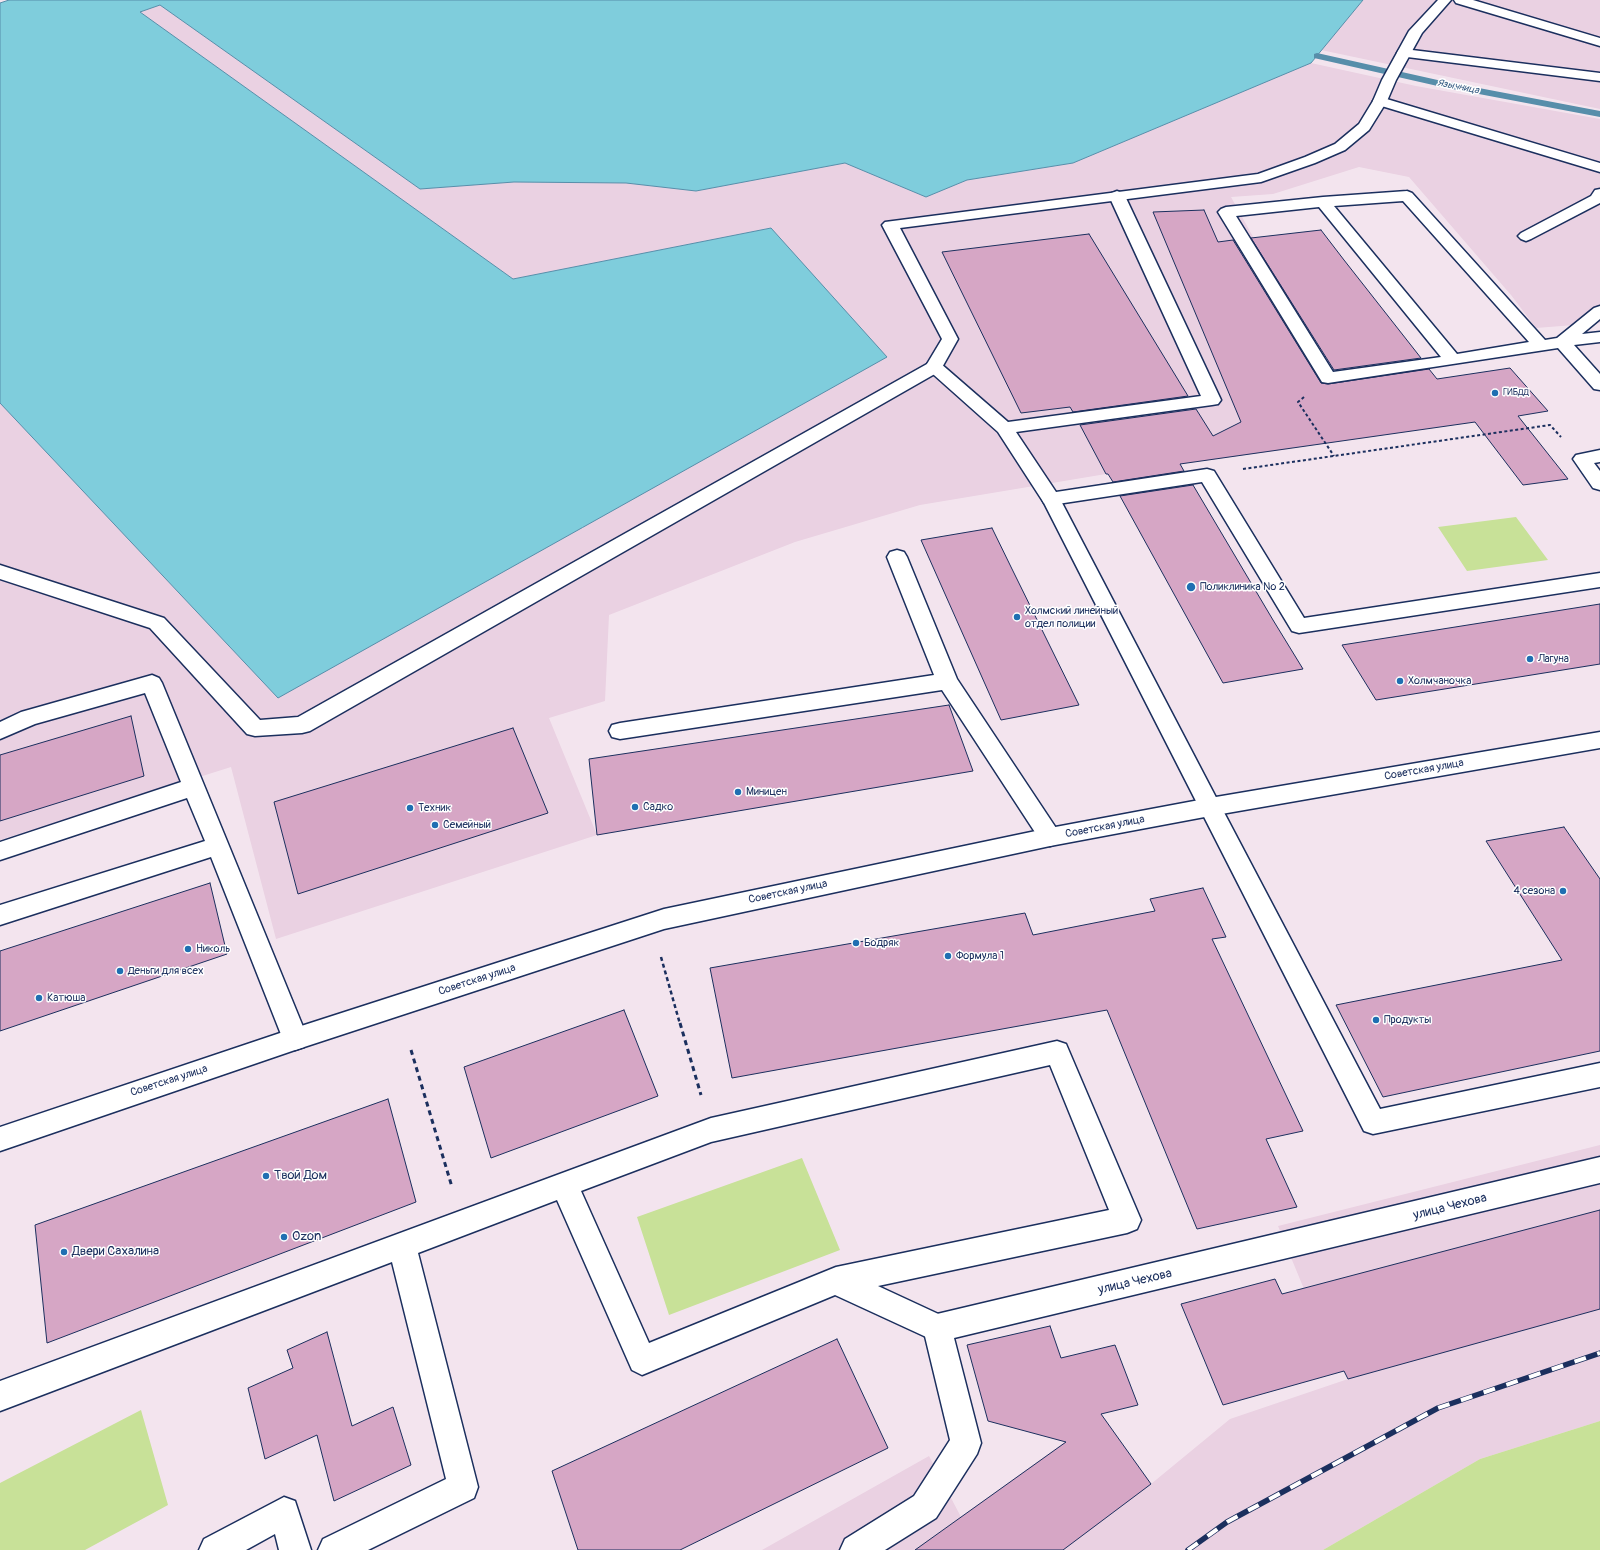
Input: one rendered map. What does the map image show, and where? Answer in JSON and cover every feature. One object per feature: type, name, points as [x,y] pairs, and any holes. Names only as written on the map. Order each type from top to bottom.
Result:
[{"type":"street","points":[[0,572],[157,623],[255,728],[302,725],[934,367],[950,339],[890,225],[1261,178],[1340,147],[1364,127],[1380,101],[1389,80],[1416,31],[1445,0]]},
{"type":"street","points":[[1460,0],[1600,42]]},
{"type":"street","points":[[1404,53],[1598,73]]},
{"type":"street","points":[[1380,101],[1600,168]]},
{"type":"street","points":[[1526,236],[1596,199],[1600,193]]},
{"type":"street","points":[[1004,428],[1212,400],[1117,196]]},
{"type":"street","points":[[1540,345],[1407,196],[1323,202],[1226,212],[1328,378],[1600,337]]},
{"type":"street","points":[[1323,202],[1454,360]]},
{"type":"street","points":[[1562,342],[1600,311]]},
{"type":"street","points":[[1562,342],[1600,384]]},
{"type":"street","points":[[934,367],[1004,428],[1051,499],[1373,1122],[1600,1075]]},
{"type":"street","points":[[1591,458],[1600,484]]},
{"type":"street","points":[[1051,499],[1207,475],[1299,626],[1600,580]]},
{"type":"street","points":[[897,556],[947,681],[1050,837]]},
{"type":"street","points":[[620,731],[947,681]]},
{"type":"street","points":[[0,731],[29,718],[152,683],[295,1039]]},
{"type":"street","name":"Советская улица","points":[[0,1139],[295,1039],[664,919],[1050,837],[1210,807],[1600,740]]},
{"type":"street","points":[[0,851],[194,787]]},
{"type":"street","points":[[0,915],[218,846]]},
{"type":"street","points":[[0,1396],[711,1130],[1057,1052],[1127,1220],[836,1281],[642,1360],[564,1185]]},
{"type":"street","name":"улица Чехова","points":[[937,1328],[1600,1170]]},
{"type":"street","points":[[334,1550],[463,1487],[402,1245]]},
{"type":"street","points":[[836,1281],[937,1328],[966,1442],[925,1507],[856,1550]]},
{"type":"street","points":[[215,1550],[284,1512],[296,1550]]},
{"type":"path","points":[[1328,378],[1298,402],[1334,456]]},
{"type":"path","points":[[1207,475],[1550,425],[1591,458]]},
{"type":"path","points":[[660,956],[711,1130]]},
{"type":"path","points":[[411,1050],[463,1222]]},
{"type":"shaded area","points":[[1363,0],[1600,0],[1600,109],[1321,50]]},
{"type":"shaded area","points":[[160,5],[420,189],[514,182],[626,183],[696,191],[845,163],[926,197],[967,180],[1073,163],[1311,63],[1416,86],[1600,119],[1600,323],[1536,328],[1511,295],[1409,177],[1359,167],[1273,194],[1231,197],[1324,365],[1284,386],[1276,428],[1290,449],[1106,474],[920,505],[795,542],[609,615],[605,701],[549,718],[597,835],[276,939],[231,767],[0,840],[0,403],[278,698],[770,228],[513,279],[140,12]]},
{"type":"shaded area","points":[[1600,1145],[1600,1421],[1480,1459],[1323,1550],[762,1550],[929,1456],[961,1517],[1102,1415],[1151,1484],[1230,1419],[1348,1379],[1304,1289],[1278,1226]]},
{"type":"green space","points":[[1516,517],[1548,560],[1467,571],[1438,527]]},
{"type":"green space","points":[[802,1158],[840,1250],[669,1315],[637,1217]]},
{"type":"green space","points":[[141,1410],[168,1505],[85,1550],[0,1550],[0,1483]]},
{"type":"green space","points":[[1600,1421],[1600,1550],[1323,1550],[1480,1459]]},
{"type":"water","points":[[9,0],[1363,0],[1311,63],[1073,163],[967,180],[926,197],[845,163],[696,191],[626,183],[514,182],[420,189],[160,5],[140,12],[513,279],[771,228],[887,357],[278,698],[0,403],[0,3]]},
{"type":"building","points":[[1204,210],[1218,242],[1233,240],[1321,383],[1328,384],[1429,369],[1437,379],[1510,368],[1548,411],[1518,416],[1568,479],[1523,485],[1475,422],[1180,464],[1184,471],[1113,482],[1108,474],[1106,474],[1080,425],[1196,409],[1213,436],[1241,422],[1153,212]]},
{"type":"building","points":[[1321,230],[1421,358],[1334,370],[1251,238]]},
{"type":"building","points":[[1089,234],[1188,396],[1073,412],[1070,407],[1021,413],[942,252]]},
{"type":"building","points":[[1193,485],[1303,669],[1223,683],[1120,496]]},
{"type":"building","points":[[992,528],[1079,705],[1001,720],[921,540]]},
{"type":"building","points":[[1600,604],[1600,664],[1376,700],[1342,645]]},
{"type":"building","points":[[949,705],[973,771],[597,835],[589,759]]},
{"type":"building","points":[[131,716],[144,776],[0,821],[0,755]]},
{"type":"building","name":"Техник","points":[[513,728],[548,813],[298,894],[274,802]]},
{"type":"building","points":[[1564,827],[1600,879],[1600,1051],[1383,1097],[1336,1005],[1562,960],[1486,841]]},
{"type":"building","points":[[210,883],[227,954],[0,1031],[0,951]]},
{"type":"building","points":[[1203,888],[1226,937],[1212,939],[1303,1131],[1266,1139],[1297,1207],[1197,1229],[1107,1010],[732,1078],[710,968],[1025,913],[1033,935],[1155,911],[1150,899]]},
{"type":"building","points":[[624,1010],[658,1096],[491,1158],[464,1067]]},
{"type":"building","points":[[388,1099],[416,1202],[47,1343],[35,1225]]},
{"type":"building","points":[[1600,1210],[1600,1309],[1348,1379],[1344,1371],[1223,1405],[1181,1304],[1275,1279],[1282,1294]]},
{"type":"building","points":[[1050,1326],[1061,1358],[1115,1345],[1138,1405],[1101,1414],[1151,1484],[1063,1550],[915,1550],[1066,1442],[988,1421],[967,1345]]},
{"type":"building","points":[[327,1332],[352,1426],[393,1407],[411,1465],[334,1501],[317,1435],[265,1459],[248,1388],[293,1368],[287,1350]]},
{"type":"building","points":[[837,1339],[888,1448],[680,1550],[578,1550],[552,1471]]},
{"type":"waterway","name":"Язычница","points":[[1317,56],[1442,84],[1600,114]]},
{"type":"railway","points":[[1188,1550],[1227,1522],[1438,1408],[1600,1353]]},
{"type":"place","name":"ГИБДД","points":[[1495,393]]},
{"type":"place","name":"Поликлиника № 2","points":[[1191,587]]},
{"type":"place","name":"Холмский линейный отдел полиции","points":[[1017,617]]},
{"type":"place","name":"Лагуна","points":[[1530,659]]},
{"type":"place","name":"Холмчаночка","points":[[1400,681]]},
{"type":"place","name":"Миницен","points":[[738,792]]},
{"type":"place","name":"Садко","points":[[635,807]]},
{"type":"place","name":"Техник","points":[[410,808]]},
{"type":"place","name":"Семейный","points":[[435,825]]},
{"type":"place","name":"4 сезона","points":[[1563,891]]},
{"type":"place","name":"Бодряк","points":[[856,943]]},
{"type":"place","name":"Николь","points":[[188,949]]},
{"type":"place","name":"Формула 1","points":[[948,956]]},
{"type":"place","name":"Деньги для всех","points":[[120,971]]},
{"type":"place","name":"Катюша","points":[[39,998]]},
{"type":"place","name":"Продукты","points":[[1376,1020]]},
{"type":"place","name":"Твой Дом","points":[[266,1176]]},
{"type":"place","name":"Ozon","points":[[284,1237]]},
{"type":"place","name":"Двери Сахалина","points":[[64,1252]]}]
